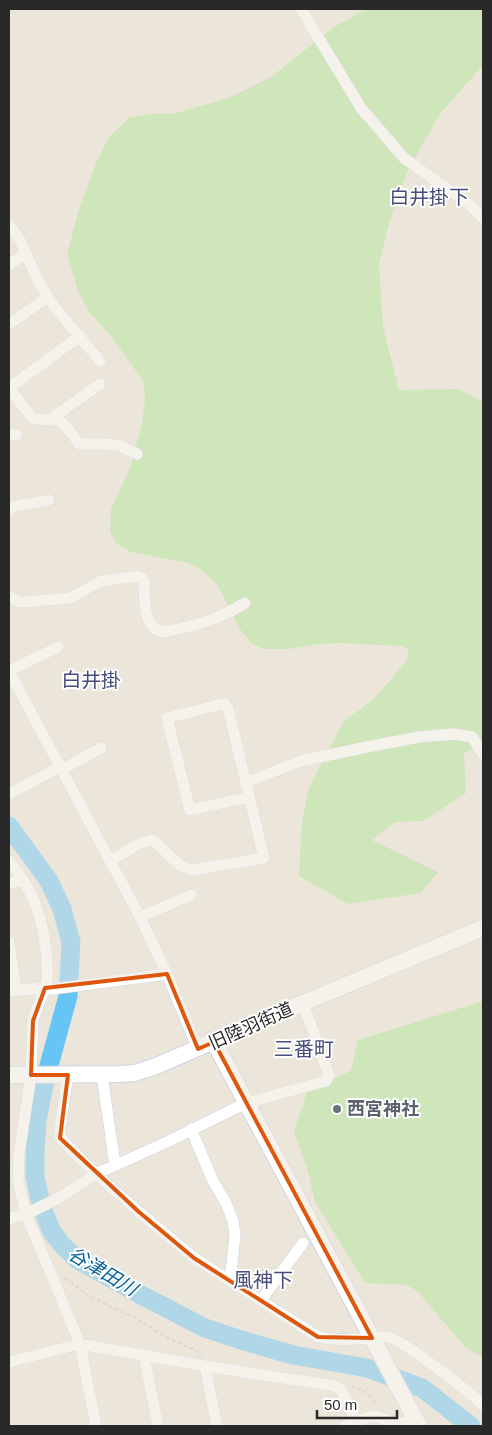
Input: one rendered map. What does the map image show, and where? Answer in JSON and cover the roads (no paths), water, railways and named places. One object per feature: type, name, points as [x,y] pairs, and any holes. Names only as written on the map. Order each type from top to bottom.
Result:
[{"type":"street","points":[[302,9],[361,108],[404,158],[470,205],[483,218]]},
{"type":"street","points":[[9,225],[20,240],[37,279],[48,297],[100,361]]},
{"type":"street","points":[[9,265],[26,253]]},
{"type":"street","points":[[9,324],[48,297]]},
{"type":"street","points":[[80,336],[9,388],[35,420],[55,420],[62,423],[79,444],[118,445],[137,454]]},
{"type":"street","points":[[55,420],[55,416],[100,384]]},
{"type":"street","points":[[9,510],[11,507],[49,500]]},
{"type":"street","points":[[9,596],[19,602],[70,598],[101,581],[138,576],[144,582],[149,623],[157,631],[163,632],[208,622],[244,603]]},
{"type":"street","points":[[58,647],[9,671],[140,917],[168,974],[198,1049]]},
{"type":"street","points":[[110,861],[140,843],[152,840],[176,863],[192,870],[264,858],[228,708],[225,704],[167,718],[190,810],[248,797]]},
{"type":"street","points":[[245,783],[301,761],[419,737],[463,734],[472,737],[483,754]]},
{"type":"street","points":[[12,793],[101,748]]},
{"type":"street","points":[[9,861],[23,880],[38,908],[47,959],[49,988],[35,1013],[34,1075],[18,1154],[18,1181],[26,1214],[80,1344],[96,1426]]},
{"type":"street","points":[[9,883],[23,880]]},
{"type":"street","points":[[140,917],[191,895]]},
{"type":"street","name":"旧陸羽街道","points":[[9,1075],[135,1073],[198,1049],[483,928]]},
{"type":"street","points":[[9,942],[12,990],[49,988],[168,974]]},
{"type":"street","points":[[9,1219],[26,1214],[59,1198],[96,1174],[246,1103],[328,1080],[329,1075],[303,1003]]},
{"type":"street","points":[[214,1042],[416,1421],[392,1422],[369,1416],[358,1424],[345,1426]]},
{"type":"street","points":[[66,1075],[60,1138],[96,1174],[175,1243],[194,1258],[318,1337],[348,1340],[358,1338],[375,1343],[388,1336],[401,1342],[483,1405]]},
{"type":"street","points":[[102,1075],[115,1165]]},
{"type":"street","points":[[191,1129],[213,1181],[226,1203],[233,1221],[235,1236],[230,1280]]},
{"type":"street","points":[[9,1198],[21,1194]]},
{"type":"street","points":[[261,1300],[303,1244]]},
{"type":"street","points":[[9,1362],[80,1344],[144,1356],[205,1361],[334,1386],[341,1390],[358,1424]]},
{"type":"street","points":[[144,1356],[158,1426]]},
{"type":"street","points":[[205,1361],[217,1426]]},
{"type":"waterway","name":"谷津田川","points":[[9,826],[49,881],[62,909],[71,942],[68,996],[45,1080],[37,1121],[35,1149],[35,1176],[41,1205],[52,1232],[78,1260],[205,1328],[293,1355],[367,1368],[422,1388],[471,1426]]},
{"type":"place","name":"西宮神社","points":[[337,1109]]},
{"type":"district","name":"白井掛下","points":[[429,197]]},
{"type":"district","name":"白井掛","points":[[91,680]]},
{"type":"district","name":"三番町","points":[[304,1049]]},
{"type":"district","name":"風神下","points":[[263,1280]]}]
